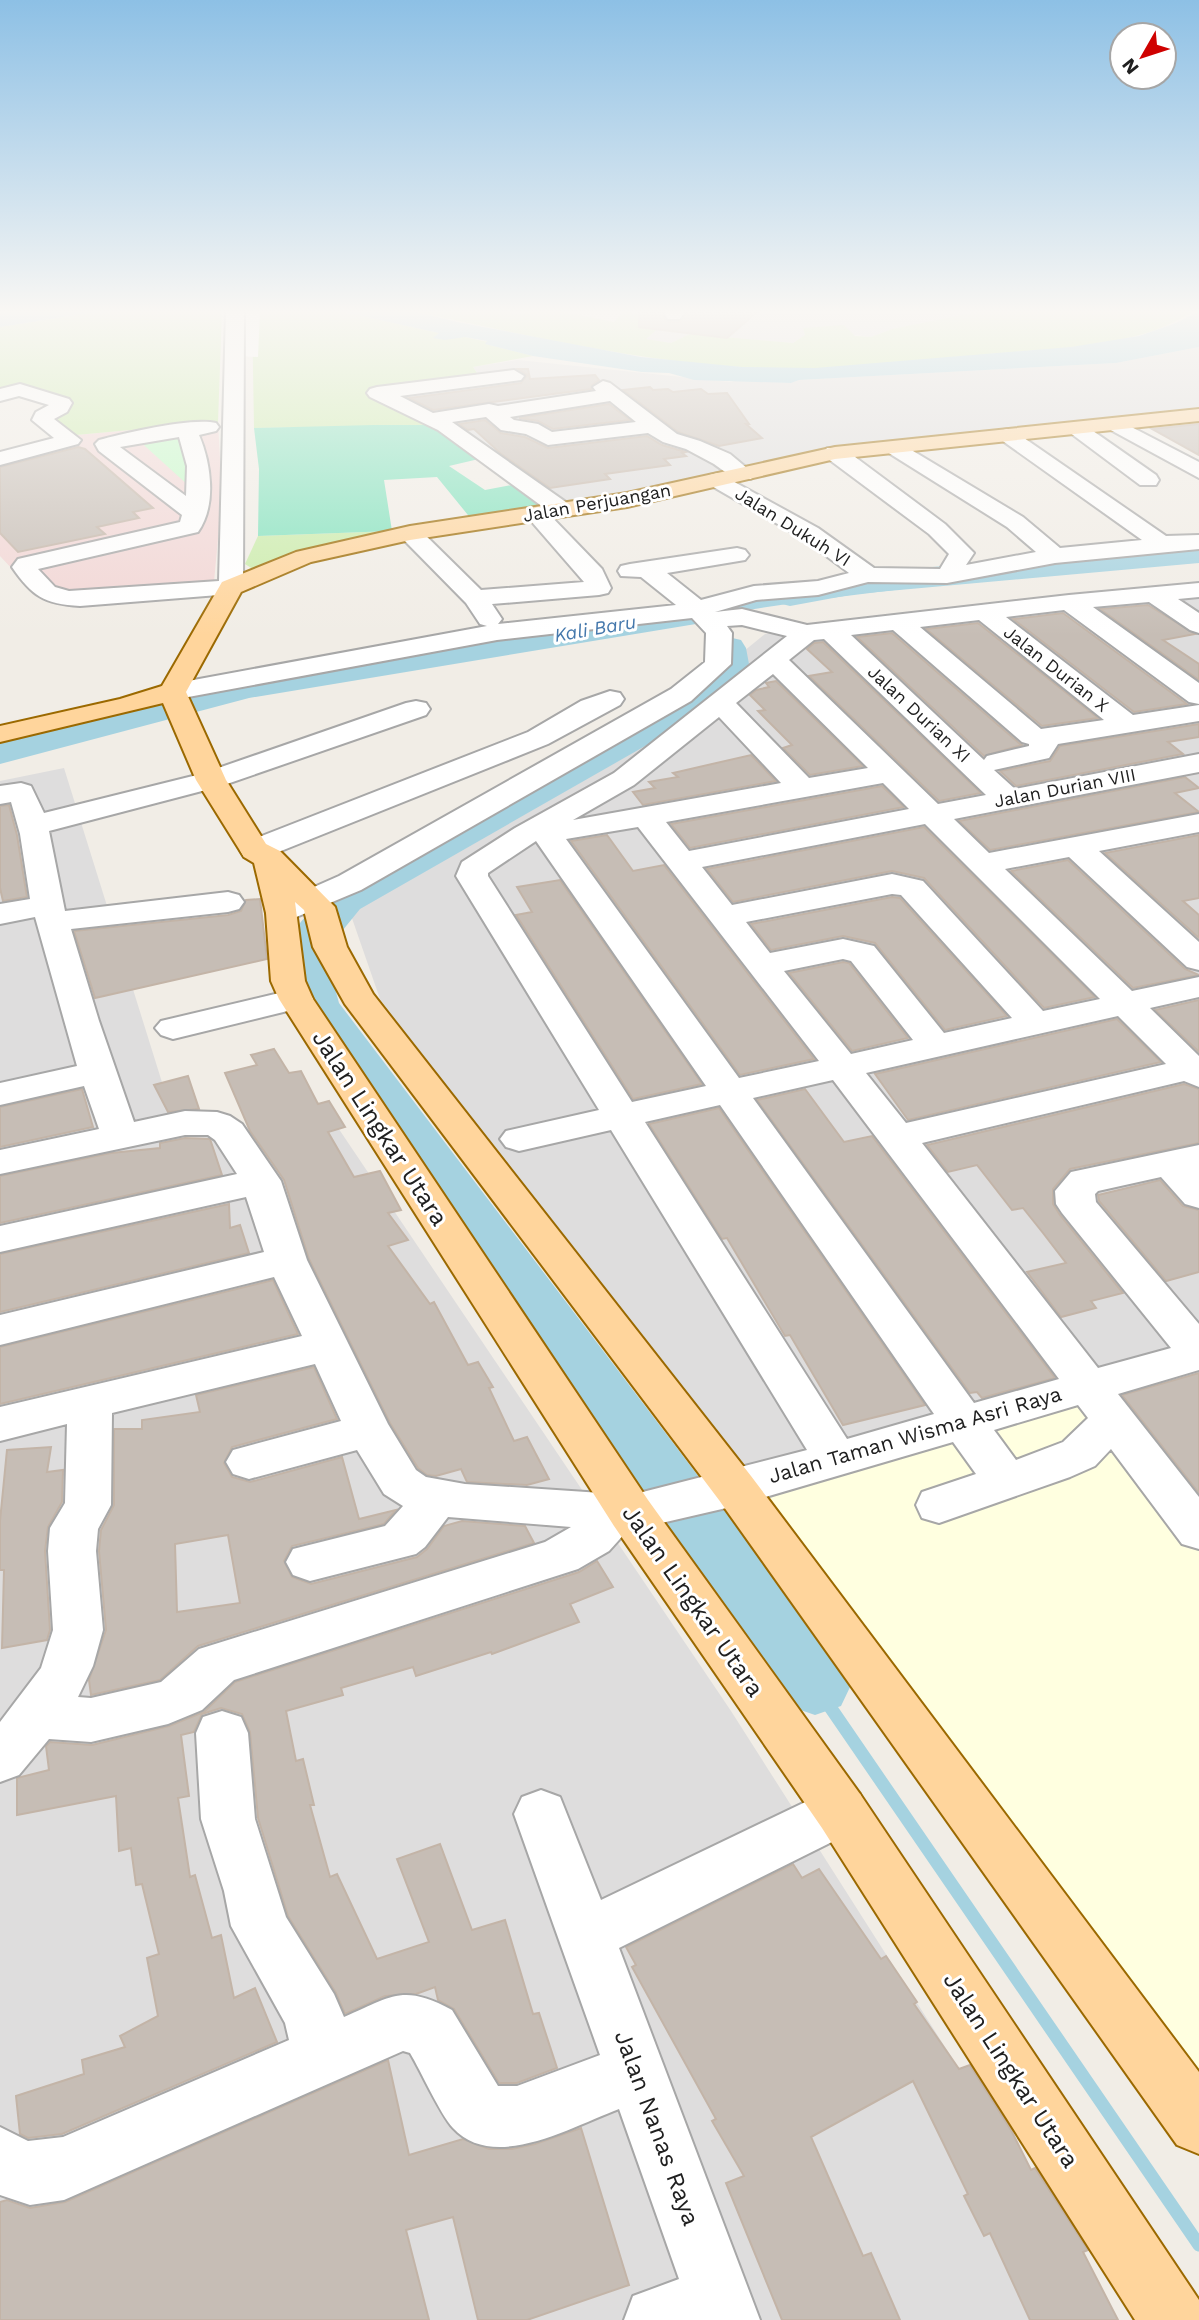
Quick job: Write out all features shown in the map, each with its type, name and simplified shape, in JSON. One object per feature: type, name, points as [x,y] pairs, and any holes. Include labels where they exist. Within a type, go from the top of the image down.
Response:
[{"type":"main road","name":"Jalan Perjuangan","points":[[229,591],[304,558],[410,533],[627,500],[835,453],[1159,419]]},
{"type":"main road","points":[[0,734],[126,706],[177,700],[229,591]]},
{"type":"main road","name":"Jalan Lingkar Utara","points":[[177,700],[212,780],[262,854],[312,917],[357,996],[731,1489],[1199,2123]]},
{"type":"main road","name":"Jalan Lingkar Utara","points":[[312,917],[288,981],[296,999],[637,1511],[841,1811],[1174,2320]]},
{"type":"street","points":[[0,459],[70,442],[70,439],[53,425],[41,419]]},
{"type":"street","points":[[229,591],[234,419]]},
{"type":"street","points":[[431,419],[459,435],[562,510]]},
{"type":"street","points":[[501,419],[508,426],[531,428],[548,439],[652,426]]},
{"type":"street","points":[[645,419],[670,438],[693,445],[722,459],[743,474]]},
{"type":"street","points":[[1114,424],[1199,471]]},
{"type":"street","points":[[29,430],[53,425]]},
{"type":"street","points":[[195,512],[106,447],[110,441],[186,429],[234,426]]},
{"type":"street","points":[[1076,428],[1148,480]]},
{"type":"street","points":[[186,429],[198,458],[195,512]]},
{"type":"street","points":[[177,700],[497,632],[742,617],[818,631],[1069,601],[1154,594],[1198,565],[1171,544],[1158,541],[1007,435]]},
{"type":"street","points":[[135,437],[160,460],[203,527],[230,543]]},
{"type":"street","points":[[891,446],[1015,522],[1055,556]]},
{"type":"street","points":[[835,453],[937,529],[962,553]]},
{"type":"street","name":"Jalan Dukuh VI","points":[[718,480],[810,533],[860,569]]},
{"type":"street","points":[[195,512],[31,562],[24,567],[42,591],[56,598],[229,591]]},
{"type":"street","points":[[475,598],[599,588],[593,574],[537,514]]},
{"type":"street","points":[[410,533],[475,598],[497,632]]},
{"type":"street","points":[[860,569],[947,576],[1055,556],[1171,544]]},
{"type":"street","points":[[710,618],[754,593],[818,588],[860,569],[962,553]]},
{"type":"street","points":[[947,576],[962,553]]},
{"type":"street","points":[[593,574],[648,569],[737,555]]},
{"type":"street","points":[[312,917],[351,883],[681,695],[718,664],[719,633],[710,618],[648,569]]},
{"type":"street","points":[[0,570],[29,601],[52,609],[117,606],[229,591]]},
{"type":"street","points":[[1154,594],[1199,625]]},
{"type":"street","points":[[1069,601],[1199,696]]},
{"type":"street","name":"Jalan Durian X","points":[[984,612],[1128,725]]},
{"type":"street","points":[[899,622],[1027,734],[1042,738],[1199,713]]},
{"type":"street","points":[[818,631],[775,661],[624,779],[536,834],[483,862],[473,869],[472,876],[835,1457]]},
{"type":"street","name":"Jalan Durian XI","points":[[818,631],[1008,799]]},
{"type":"street","points":[[775,661],[1197,1070]]},
{"type":"street","points":[[262,854],[530,741],[562,726],[584,708],[610,699]]},
{"type":"street","points":[[721,703],[803,789]]},
{"type":"street","points":[[34,825],[212,780],[416,709]]},
{"type":"street","points":[[997,762],[1039,752],[1044,746],[1042,738]]},
{"type":"street","points":[[530,741],[569,758]]},
{"type":"street","name":"Jalan Durian VIII","points":[[681,862],[1199,763]]},
{"type":"street","points":[[536,834],[890,773]]},
{"type":"street","points":[[0,795],[21,792],[34,825],[51,914],[97,1072],[120,1135],[0,1162]]},
{"type":"street","points":[[646,817],[897,1137],[1199,1531]]},
{"type":"street","points":[[982,864],[1199,823]]},
{"type":"street","points":[[536,834],[729,1091],[1006,1482]]},
{"type":"street","points":[[1077,847],[1199,960]]},
{"type":"street","points":[[723,916],[892,884],[912,888],[1035,1023]]},
{"type":"street","points":[[0,914],[130,911],[228,902]]},
{"type":"street","points":[[762,965],[843,948],[862,953],[934,1045]]},
{"type":"street","points":[[519,1139],[1199,987]]},
{"type":"street","points":[[173,1028],[296,999]]},
{"type":"street","points":[[897,1137],[1197,1070]]},
{"type":"street","points":[[0,1094],[97,1072]]},
{"type":"street","name":"Jalan Taman Wisma Asri Raya","points":[[120,1135],[185,1123],[217,1124],[229,1132],[261,1181],[287,1260],[368,1430],[400,1482],[414,1492],[437,1497],[508,1507],[637,1511],[731,1489],[964,1421],[1102,1402],[1199,1354]]},
{"type":"street","points":[[1199,1195],[1184,1161],[1086,1181],[1075,1191],[1076,1204],[1199,1354]]},
{"type":"street","points":[[0,1239],[261,1181]]},
{"type":"street","points":[[0,1330],[287,1260]]},
{"type":"street","points":[[0,1424],[328,1345]]},
{"type":"street","points":[[0,1759],[37,1716],[62,1675],[76,1643],[78,1630],[72,1551],[74,1528],[88,1505],[90,1402]]},
{"type":"street","points":[[939,1505],[1079,1454],[1102,1402]]},
{"type":"street","points":[[249,1462],[368,1430]]},
{"type":"street","points":[[310,1562],[399,1541],[408,1534],[437,1497]]},
{"type":"street","points":[[37,1716],[91,1720],[168,1702],[184,1695],[218,1664],[562,1556],[637,1511]]},
{"type":"street","points":[[222,1733],[228,1819],[253,1891],[260,1926],[313,2014],[323,2056]]},
{"type":"street","points":[[587,1935],[841,1811]]},
{"type":"street","name":"Jalan Nanas Raya","points":[[541,1814],[723,2309]]},
{"type":"street","points":[[0,2158],[18,2172],[34,2175],[64,2168],[402,2022],[422,2026],[431,2031],[474,2106],[489,2117],[517,2117],[636,2072]]},
{"type":"street","points":[[657,2320],[723,2309]]},
{"type":"shaded area","points":[[427,419],[1092,419],[1015,428],[554,508]]},
{"type":"shaded area","points":[[218,422],[222,495],[213,593],[102,604],[59,604],[33,591],[0,556],[0,462],[76,445],[76,435]]},
{"type":"shaded area","points":[[1199,587],[1199,2092],[380,999],[346,901],[684,700],[765,634],[823,623]]},
{"type":"shaded area","points":[[64,768],[180,1140],[281,1120],[324,1107],[731,1711],[1119,2320],[0,2320],[0,781]]},
{"type":"shaded area","points":[[1089,1385],[1199,1531],[1199,2121],[735,1488]]},
{"type":"green space","points":[[218,419],[218,422],[76,435],[53,420]]},
{"type":"green space","points":[[254,419],[427,419],[439,425],[254,428]]},
{"type":"green space","points":[[439,425],[483,458],[449,466],[485,490],[517,484],[552,508],[472,520],[437,477],[384,480],[392,531],[258,536],[259,469],[254,428]]},
{"type":"green space","points":[[186,429],[200,496],[135,437]]},
{"type":"green space","points":[[392,531],[256,571],[245,564],[258,536]]},
{"type":"water","points":[[1199,555],[1199,561],[894,590],[711,616],[699,609],[818,588]]},
{"type":"building","points":[[527,419],[630,420],[553,429],[538,421]]},
{"type":"building","points":[[661,419],[746,419],[749,424],[746,424],[762,438],[719,446],[678,432]]},
{"type":"building","points":[[485,420],[501,433],[525,437],[548,448],[647,436],[662,445],[686,452],[682,453],[686,456],[664,459],[670,465],[605,474],[610,479],[550,488],[500,453],[474,429],[468,430],[459,424]]},
{"type":"building","points":[[1199,424],[1199,455],[1152,429]]},
{"type":"building","points":[[78,447],[85,449],[153,508],[133,512],[139,518],[97,527],[105,534],[18,552],[0,533],[0,467]]},
{"type":"building","points":[[1148,605],[1195,634],[1163,640],[1199,664],[1199,680],[1100,609]]},
{"type":"building","points":[[1063,613],[1187,704],[1134,712],[1013,619]]},
{"type":"building","points":[[978,623],[1098,718],[1042,726],[926,629]]},
{"type":"building","points":[[892,633],[1022,745],[984,756],[857,637]]},
{"type":"building","points":[[823,642],[981,793],[939,801],[809,676],[832,672],[807,649],[814,643]]},
{"type":"building","points":[[776,681],[863,766],[810,775],[783,748],[792,745],[758,711],[765,710],[750,695],[756,690],[769,687],[766,683]]},
{"type":"building","points":[[1199,724],[1199,737],[1168,742],[1183,754],[1016,786],[1000,771],[1050,761],[1060,746]]},
{"type":"building","points":[[751,755],[776,781],[643,805],[633,792],[655,788],[649,782],[678,777],[673,773]]},
{"type":"building","points":[[1185,777],[1199,788],[1175,793],[1199,812],[990,850],[959,821]]},
{"type":"building","points":[[882,786],[904,807],[690,848],[671,824]]},
{"type":"building","points":[[9,805],[27,897],[3,901],[0,888],[0,806]]},
{"type":"building","points":[[924,827],[1095,997],[1044,1008],[924,878],[892,871],[733,902],[707,869]]},
{"type":"building","points":[[607,835],[633,871],[664,865],[814,1059],[740,1075],[571,841]]},
{"type":"building","points":[[1199,835],[1199,898],[1183,901],[1199,915],[1199,938],[1105,853]]},
{"type":"building","points":[[1068,860],[1185,969],[1199,975],[1133,988],[1011,871]]},
{"type":"building","points":[[560,880],[702,1084],[633,1099],[516,915],[532,912],[517,887]]},
{"type":"building","points":[[892,897],[900,898],[1007,1016],[945,1030],[875,943],[843,936],[771,950],[751,924]]},
{"type":"building","points":[[260,899],[267,959],[95,998],[74,931],[228,915],[241,911],[246,900]]},
{"type":"building","points":[[849,963],[908,1038],[852,1051],[789,973]]},
{"type":"building","points":[[1199,1000],[1199,1052],[1155,1010]]},
{"type":"building","points":[[1117,1019],[1161,1062],[908,1120],[875,1074]]},
{"type":"building","points":[[274,1049],[289,1073],[301,1071],[318,1104],[329,1101],[345,1127],[328,1132],[354,1177],[380,1171],[401,1210],[388,1213],[408,1240],[388,1246],[430,1304],[434,1302],[468,1365],[478,1362],[493,1387],[489,1388],[514,1441],[527,1437],[549,1479],[527,1485],[467,1482],[461,1469],[436,1476],[427,1475],[418,1468],[390,1423],[309,1259],[284,1180],[250,1131],[225,1073],[257,1065],[251,1055]]},
{"type":"building","points":[[188,1076],[199,1109],[168,1112],[154,1085]]},
{"type":"building","points":[[1184,1084],[1199,1089],[1199,1143],[1070,1169],[1053,1189],[1053,1204],[1060,1215],[1123,1293],[1091,1301],[1096,1308],[1061,1317],[1027,1272],[1066,1263],[1043,1233],[1023,1208],[1012,1210],[977,1165],[948,1172],[927,1145]]},
{"type":"building","points":[[82,1089],[93,1127],[0,1147],[0,1107]]},
{"type":"building","points":[[805,1089],[844,1142],[872,1136],[1055,1378],[982,1398],[977,1392],[970,1393],[757,1100]]},
{"type":"building","points":[[719,1108],[925,1405],[843,1425],[790,1335],[785,1336],[727,1238],[722,1239],[649,1124]]},
{"type":"building","points":[[185,1138],[210,1139],[222,1175],[0,1223],[0,1176],[111,1153],[160,1148],[160,1143]]},
{"type":"building","points":[[1160,1180],[1183,1206],[1199,1210],[1199,1272],[1166,1281],[1099,1201],[1098,1195]]},
{"type":"building","points":[[229,1204],[230,1228],[240,1225],[249,1253],[0,1312],[0,1254]]},
{"type":"building","points":[[273,1280],[298,1334],[0,1404],[0,1347]]},
{"type":"building","points":[[314,1367],[337,1419],[232,1447],[224,1463],[232,1477],[250,1482],[342,1457],[359,1519],[396,1510],[384,1524],[292,1546],[284,1561],[292,1577],[311,1584],[417,1557],[427,1549],[444,1526],[462,1521],[525,1526],[534,1543],[198,1646],[160,1680],[91,1695],[89,1680],[106,1630],[99,1551],[101,1530],[114,1505],[114,1429],[142,1429],[142,1420],[200,1412],[196,1395]],"holes":[[[228,1535],[240,1603],[177,1612],[175,1544]]]},
{"type":"building","points":[[1199,1373],[1199,1493],[1122,1395]]},
{"type":"building","points":[[51,1447],[47,1472],[63,1470],[62,1502],[48,1527],[45,1551],[50,1630],[47,1640],[2,1648],[4,1570],[0,1570],[0,1521],[7,1450]]},
{"type":"building","points":[[597,1561],[613,1587],[570,1604],[579,1622],[492,1654],[491,1652],[416,1676],[413,1667],[341,1688],[343,1695],[286,1711],[296,1761],[303,1759],[314,1805],[310,1805],[330,1877],[337,1874],[377,1959],[429,1942],[397,1859],[440,1844],[472,1930],[505,1920],[533,2014],[539,2013],[557,2068],[517,2083],[499,2083],[454,2009],[438,2000],[435,1987],[416,1994],[385,1996],[345,2014],[336,1993],[288,1916],[258,1818],[250,1732],[242,1714],[221,1708],[202,1714],[194,1732],[181,1735],[189,1796],[178,1798],[190,1877],[195,1875],[212,1938],[221,1935],[234,1998],[255,1988],[277,2042],[62,2134],[28,2138],[20,2134],[16,2096],[84,2074],[82,2060],[125,2047],[120,2036],[158,2016],[147,1958],[159,1954],[142,1884],[136,1885],[131,1848],[119,1851],[116,1796],[17,1815],[17,1778],[49,1770],[46,1746],[50,1742],[92,1745],[169,1726],[204,1712],[235,1682],[579,1572]]},
{"type":"building","points":[[793,1864],[802,1878],[819,1869],[881,1959],[886,1956],[917,2002],[914,2004],[959,2069],[970,2065],[1011,2130],[1031,2170],[1035,2168],[1088,2250],[1083,2252],[1118,2320],[1030,2320],[990,2233],[984,2236],[964,2196],[968,2194],[913,2081],[811,2137],[863,2256],[871,2253],[900,2320],[782,2320],[726,2183],[744,2176],[712,2121],[716,2119],[632,1967],[636,1965],[626,1947]]},
{"type":"building","points":[[388,2060],[409,2155],[463,2139],[489,2149],[512,2149],[581,2128],[629,2285],[527,2320],[478,2320],[453,2217],[406,2230],[429,2320],[0,2320],[0,2202],[7,2200],[30,2208],[65,2202]]},
{"type":"waterway","name":"Kali Baru","points":[[790,596],[855,584],[1199,553]]},
{"type":"waterway","name":"Kali Baru","points":[[0,752],[247,687],[695,614]]},
{"type":"waterway","points":[[728,648],[730,664],[680,710],[344,899],[301,951],[315,1004],[815,1685]]},
{"type":"waterway","points":[[815,1685],[1199,2245]]}]
